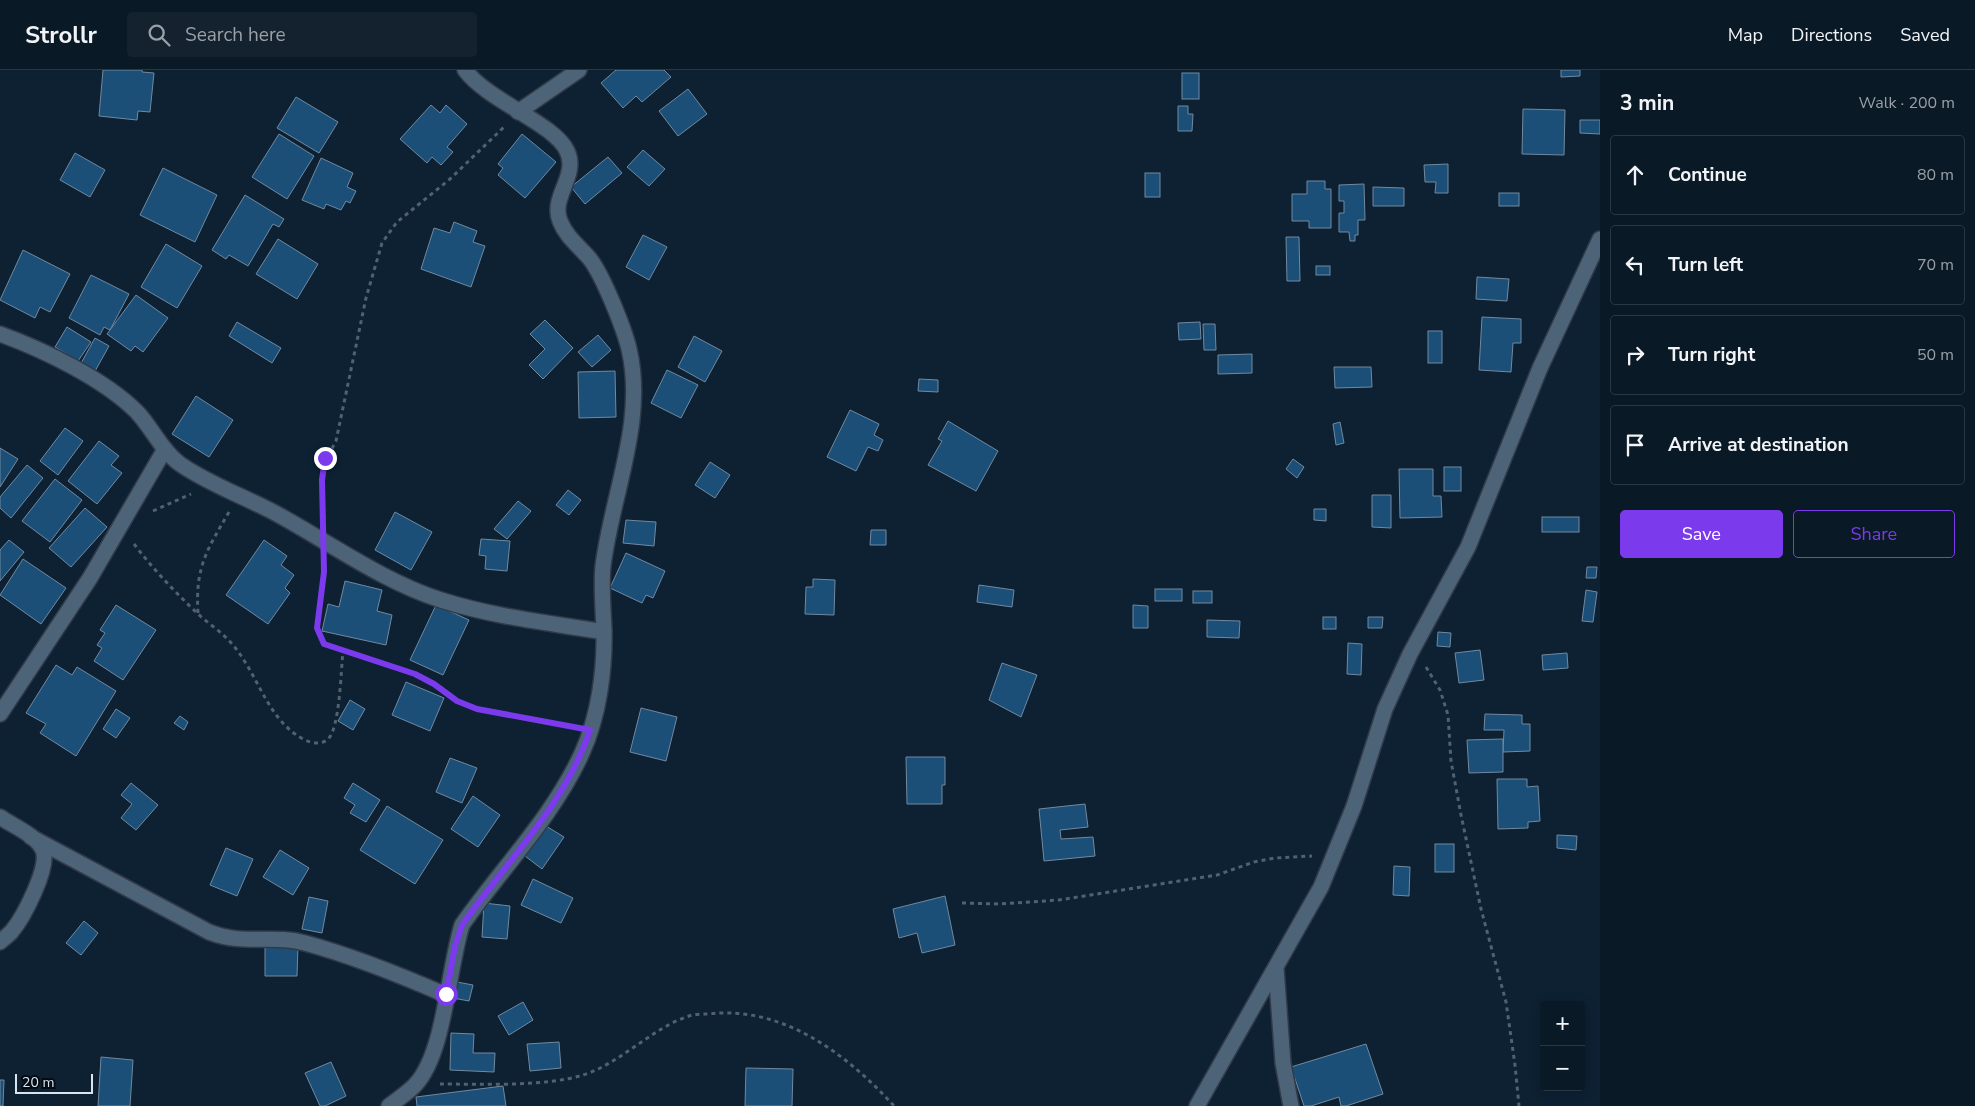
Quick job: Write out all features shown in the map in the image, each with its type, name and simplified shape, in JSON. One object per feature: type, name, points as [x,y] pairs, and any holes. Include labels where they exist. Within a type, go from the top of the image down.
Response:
[{"type":"street","points":[[389,1106],[417,1084],[434,1055],[455,946],[462,925],[550,809],[582,753],[590,730],[596,712],[604,632],[603,566],[629,434],[634,388],[629,348],[609,297],[592,261],[569,237],[557,213],[560,197],[568,179],[571,165],[568,152],[560,140],[491,95],[465,70]]},
{"type":"street","points":[[518,112],[579,70]]},
{"type":"street","points":[[1197,1106],[1321,887],[1335,855],[1385,709],[1410,654],[1468,547],[1540,368],[1600,239]]},
{"type":"street","points":[[0,334],[32,346],[78,370],[120,398],[136,411],[153,430],[165,449],[179,463],[371,568],[439,600],[482,612],[604,632]]},
{"type":"street","points":[[0,714],[125,521],[165,449]]},
{"type":"street","points":[[0,817],[31,837],[224,938],[244,941],[284,940],[304,942],[446,994]]},
{"type":"street","points":[[0,942],[12,931],[43,870],[43,850],[31,837]]},
{"type":"street","points":[[1276,968],[1283,1063],[1291,1106]]},
{"type":"path","points":[[518,112],[450,179],[397,222],[382,243],[366,298],[338,433],[322,467],[323,588],[317,628],[324,644],[415,674],[434,684],[457,701],[477,709],[590,730]]},
{"type":"path","points":[[210,481],[188,496],[125,521],[147,561],[198,614],[232,644],[283,722],[294,734],[306,741],[318,743],[327,740],[332,732],[336,714],[343,651]]},
{"type":"path","points":[[198,614],[196,590],[204,555],[238,496]]},
{"type":"path","points":[[1410,654],[1430,670],[1440,690],[1448,715],[1451,761],[1461,815],[1509,1019],[1518,1106]]},
{"type":"path","points":[[962,903],[1000,904],[1059,900],[1217,874],[1254,862],[1274,858],[1335,855]]},
{"type":"path","points":[[417,1084],[565,1081],[586,1074],[612,1061],[689,1016],[725,1012],[766,1018],[784,1023],[815,1039],[846,1062],[894,1106]]},
{"type":"building","points":[[103,70],[142,70],[142,72],[154,73],[150,112],[138,111],[137,120],[99,116]]},
{"type":"building","points":[[616,70],[664,70],[671,77],[642,102],[636,96],[623,108],[601,83]]},
{"type":"building","points":[[1561,70],[1580,70],[1580,76],[1561,77]]},
{"type":"building","points":[[1182,73],[1199,73],[1199,99],[1182,99]]},
{"type":"building","points":[[688,89],[707,114],[678,136],[659,111]]},
{"type":"building","points":[[296,97],[338,122],[319,153],[277,128]]},
{"type":"building","points":[[431,105],[440,113],[446,105],[467,124],[447,147],[453,152],[441,165],[432,157],[427,163],[400,139]]},
{"type":"building","points":[[1178,106],[1188,106],[1188,114],[1193,114],[1192,131],[1178,131]]},
{"type":"building","points":[[1523,109],[1565,110],[1564,155],[1522,154]]},
{"type":"building","points":[[1580,120],[1600,120],[1600,134],[1580,133]]},
{"type":"building","points":[[279,134],[314,156],[287,199],[252,177]]},
{"type":"building","points":[[522,134],[556,162],[525,198],[498,175],[503,168],[498,164]]},
{"type":"building","points":[[643,150],[665,169],[649,186],[627,167]]},
{"type":"building","points":[[75,153],[105,170],[90,197],[60,180]]},
{"type":"building","points":[[608,157],[622,173],[585,204],[571,187]]},
{"type":"building","points":[[321,158],[353,173],[347,187],[356,191],[350,203],[346,201],[341,210],[326,204],[324,209],[302,200]]},
{"type":"building","points":[[1448,164],[1448,193],[1435,193],[1436,182],[1425,182],[1424,165]]},
{"type":"building","points":[[163,168],[217,195],[195,242],[140,215]]},
{"type":"building","points":[[1145,173],[1160,173],[1160,197],[1145,197]]},
{"type":"building","points":[[1307,181],[1325,181],[1325,189],[1331,189],[1331,228],[1309,228],[1309,221],[1292,221],[1292,194],[1307,194]]},
{"type":"building","points":[[1364,184],[1365,220],[1358,220],[1358,235],[1355,235],[1355,241],[1350,241],[1349,232],[1339,232],[1339,213],[1344,213],[1344,201],[1339,201],[1339,185]]},
{"type":"building","points":[[1373,187],[1404,188],[1404,206],[1373,206]]},
{"type":"building","points":[[1499,193],[1519,193],[1519,206],[1499,206]]},
{"type":"building","points":[[245,195],[284,219],[279,227],[273,224],[248,266],[229,255],[226,259],[212,250]]},
{"type":"building","points":[[454,222],[477,231],[473,242],[485,246],[471,287],[421,269],[434,228],[450,233]]},
{"type":"building","points":[[643,235],[667,247],[649,280],[626,267]]},
{"type":"building","points":[[1286,237],[1299,237],[1300,281],[1287,281]]},
{"type":"building","points":[[278,239],[318,264],[297,299],[256,274]]},
{"type":"building","points":[[166,244],[202,266],[177,308],[141,287]]},
{"type":"building","points":[[23,250],[70,274],[50,312],[40,307],[35,318],[0,300]]},
{"type":"building","points":[[1316,266],[1330,266],[1330,275],[1316,275]]},
{"type":"building","points":[[91,275],[129,294],[110,330],[104,327],[100,335],[69,318]]},
{"type":"building","points":[[1477,277],[1509,279],[1507,301],[1476,299]]},
{"type":"building","points":[[136,295],[168,318],[143,352],[135,346],[131,351],[107,334]]},
{"type":"building","points":[[1482,317],[1521,319],[1521,343],[1513,343],[1511,372],[1479,370]]},
{"type":"building","points":[[545,320],[573,348],[543,379],[529,365],[545,349],[530,334]]},
{"type":"building","points":[[237,322],[281,348],[272,363],[229,336]]},
{"type":"building","points":[[1200,322],[1201,339],[1179,340],[1178,323]]},
{"type":"building","points":[[1203,324],[1215,324],[1216,350],[1204,350]]},
{"type":"building","points":[[67,327],[91,342],[78,361],[55,347]]},
{"type":"building","points":[[1428,331],[1442,331],[1442,363],[1428,363]]},
{"type":"building","points":[[598,335],[611,350],[592,367],[578,352]]},
{"type":"building","points":[[694,336],[722,351],[705,382],[678,367]]},
{"type":"building","points":[[95,338],[109,346],[94,373],[80,365]]},
{"type":"building","points":[[1252,354],[1252,373],[1218,374],[1218,355]]},
{"type":"building","points":[[1334,367],[1371,367],[1372,387],[1335,388]]},
{"type":"building","points":[[667,370],[698,385],[681,418],[651,403]]},
{"type":"building","points":[[615,371],[616,417],[579,418],[578,372]]},
{"type":"building","points":[[919,379],[938,380],[938,392],[918,391]]},
{"type":"building","points":[[196,396],[233,420],[209,457],[172,434]]},
{"type":"building","points":[[850,410],[879,424],[874,435],[883,440],[878,451],[868,447],[856,471],[827,457]]},
{"type":"building","points":[[948,421],[998,451],[976,491],[928,465],[942,441],[938,439]]},
{"type":"building","points":[[1340,422],[1344,443],[1336,445],[1333,424]]},
{"type":"building","points":[[65,428],[83,441],[58,475],[40,461]]},
{"type":"building","points":[[99,441],[119,456],[111,465],[122,473],[97,504],[68,481]]},
{"type":"building","points":[[0,448],[18,459],[0,487]]},
{"type":"building","points":[[1293,459],[1304,467],[1297,478],[1286,469]]},
{"type":"building","points":[[710,462],[730,475],[715,498],[695,485]]},
{"type":"building","points":[[27,465],[43,478],[11,518],[0,508],[0,497]]},
{"type":"building","points":[[1444,467],[1461,467],[1461,491],[1444,491]]},
{"type":"building","points":[[1399,469],[1433,469],[1433,496],[1441,496],[1442,517],[1400,518]]},
{"type":"building","points":[[55,479],[82,500],[50,542],[22,521]]},
{"type":"building","points":[[568,490],[581,500],[569,515],[556,505]]},
{"type":"building","points":[[1372,495],[1391,495],[1391,528],[1372,527]]},
{"type":"building","points":[[518,501],[531,511],[507,539],[494,529]]},
{"type":"building","points":[[85,508],[107,527],[71,567],[49,548]]},
{"type":"building","points":[[1314,509],[1326,509],[1326,521],[1314,520]]},
{"type":"building","points":[[395,512],[432,532],[411,570],[375,550]]},
{"type":"building","points":[[1542,517],[1579,517],[1579,532],[1542,532]]},
{"type":"building","points":[[626,520],[656,522],[654,546],[623,543]]},
{"type":"building","points":[[871,530],[886,530],[886,545],[870,545]]},
{"type":"building","points":[[481,539],[510,541],[507,571],[485,569],[486,556],[479,555]]},
{"type":"building","points":[[9,540],[24,552],[0,581],[0,550]]},
{"type":"building","points":[[264,540],[287,556],[281,565],[294,575],[285,588],[290,593],[268,624],[226,595]]},
{"type":"building","points":[[626,553],[665,571],[653,598],[646,595],[642,603],[610,588]]},
{"type":"building","points":[[23,559],[66,588],[41,624],[0,595]]},
{"type":"building","points":[[1587,567],[1597,567],[1596,578],[1586,578]]},
{"type":"building","points":[[813,579],[835,580],[834,615],[805,614],[806,587],[813,587]]},
{"type":"building","points":[[345,581],[382,590],[377,611],[392,615],[386,645],[322,631],[328,604],[339,607]]},
{"type":"building","points":[[979,585],[1014,590],[1012,607],[977,602]]},
{"type":"building","points":[[1155,589],[1182,589],[1182,601],[1155,601]]},
{"type":"building","points":[[1586,590],[1597,592],[1593,622],[1582,621]]},
{"type":"building","points":[[1193,591],[1212,591],[1212,603],[1193,603]]},
{"type":"building","points":[[116,605],[156,630],[123,680],[94,661],[102,648],[97,645],[105,633],[100,630]]},
{"type":"building","points":[[436,605],[469,620],[443,675],[410,660]]},
{"type":"building","points":[[1133,605],[1148,606],[1148,628],[1133,628]]},
{"type":"building","points":[[1323,617],[1336,617],[1336,629],[1323,629]]},
{"type":"building","points":[[1368,617],[1383,617],[1382,628],[1368,628]]},
{"type":"building","points":[[1207,620],[1240,621],[1239,638],[1207,637]]},
{"type":"building","points":[[1438,632],[1451,633],[1450,647],[1437,646]]},
{"type":"building","points":[[1348,643],[1362,644],[1361,675],[1347,674]]},
{"type":"building","points":[[1480,650],[1484,680],[1459,683],[1455,653]]},
{"type":"building","points":[[1567,653],[1568,668],[1543,670],[1542,655]]},
{"type":"building","points":[[1002,663],[1037,675],[1021,717],[989,700]]},
{"type":"building","points":[[56,665],[72,675],[77,667],[116,691],[76,756],[40,733],[46,724],[26,713]]},
{"type":"building","points":[[406,682],[444,698],[430,731],[392,715]]},
{"type":"building","points":[[350,700],[365,709],[353,730],[338,721]]},
{"type":"building","points":[[641,708],[677,717],[666,761],[630,752]]},
{"type":"building","points":[[116,709],[130,718],[116,738],[103,729]]},
{"type":"building","points":[[1485,714],[1522,715],[1522,724],[1530,724],[1530,751],[1503,752],[1504,730],[1484,730]]},
{"type":"building","points":[[180,716],[188,722],[184,730],[174,723]]},
{"type":"building","points":[[1503,739],[1503,772],[1469,773],[1467,740]]},
{"type":"building","points":[[906,757],[945,757],[945,785],[942,785],[942,804],[907,804]]},
{"type":"building","points":[[450,758],[477,768],[462,803],[436,792]]},
{"type":"building","points":[[1497,779],[1527,779],[1527,787],[1538,786],[1540,821],[1528,822],[1528,828],[1498,829]]},
{"type":"building","points":[[131,783],[158,805],[136,830],[121,818],[132,804],[121,795]]},
{"type":"building","points":[[353,783],[380,800],[366,822],[350,813],[355,805],[344,798]]},
{"type":"building","points":[[473,796],[500,815],[478,847],[451,829]]},
{"type":"building","points":[[1085,804],[1088,827],[1060,830],[1061,839],[1093,837],[1095,856],[1044,861],[1039,809]]},
{"type":"building","points":[[387,806],[443,840],[415,884],[360,850]]},
{"type":"building","points":[[546,826],[564,837],[542,869],[525,856]]},
{"type":"building","points":[[1557,835],[1577,836],[1576,850],[1557,848]]},
{"type":"building","points":[[1435,844],[1454,844],[1454,872],[1435,872]]},
{"type":"building","points":[[226,848],[253,859],[237,896],[210,885]]},
{"type":"building","points":[[280,850],[309,868],[293,895],[263,877]]},
{"type":"building","points":[[1394,866],[1410,867],[1409,896],[1393,895]]},
{"type":"building","points":[[533,879],[573,898],[561,923],[521,905]]},
{"type":"building","points":[[945,896],[955,945],[922,953],[917,933],[899,938],[893,909]]},
{"type":"building","points":[[309,897],[328,901],[322,933],[302,929]]},
{"type":"building","points":[[484,903],[510,906],[507,939],[482,937]]},
{"type":"building","points":[[84,921],[98,933],[81,955],[66,943]]},
{"type":"building","points":[[265,946],[298,946],[297,976],[265,976]]},
{"type":"building","points":[[457,982],[473,985],[469,1001],[453,998]]},
{"type":"building","points":[[523,1002],[533,1020],[509,1035],[498,1016]]},
{"type":"building","points":[[451,1033],[474,1034],[473,1053],[495,1053],[494,1072],[450,1070]]},
{"type":"building","points":[[559,1042],[561,1068],[530,1071],[527,1044]]},
{"type":"building","points":[[1366,1044],[1383,1094],[1346,1106],[1341,1106],[1339,1097],[1311,1106],[1304,1106],[1291,1067]]},
{"type":"building","points":[[101,1057],[133,1060],[130,1106],[98,1106]]},
{"type":"building","points":[[331,1062],[346,1096],[325,1106],[320,1106],[305,1073]]},
{"type":"building","points":[[746,1068],[793,1069],[792,1106],[745,1106]]},
{"type":"building","points":[[0,1080],[4,1080],[3,1106],[0,1106]]},
{"type":"building","points":[[503,1086],[506,1106],[417,1106],[416,1097]]},
{"type":"route","points":[[325,458],[322,467],[324,572],[317,628],[324,644],[415,674],[434,684],[457,701],[477,709],[504,716],[590,730],[582,753],[550,809],[462,925],[455,946],[446,994]]}]
